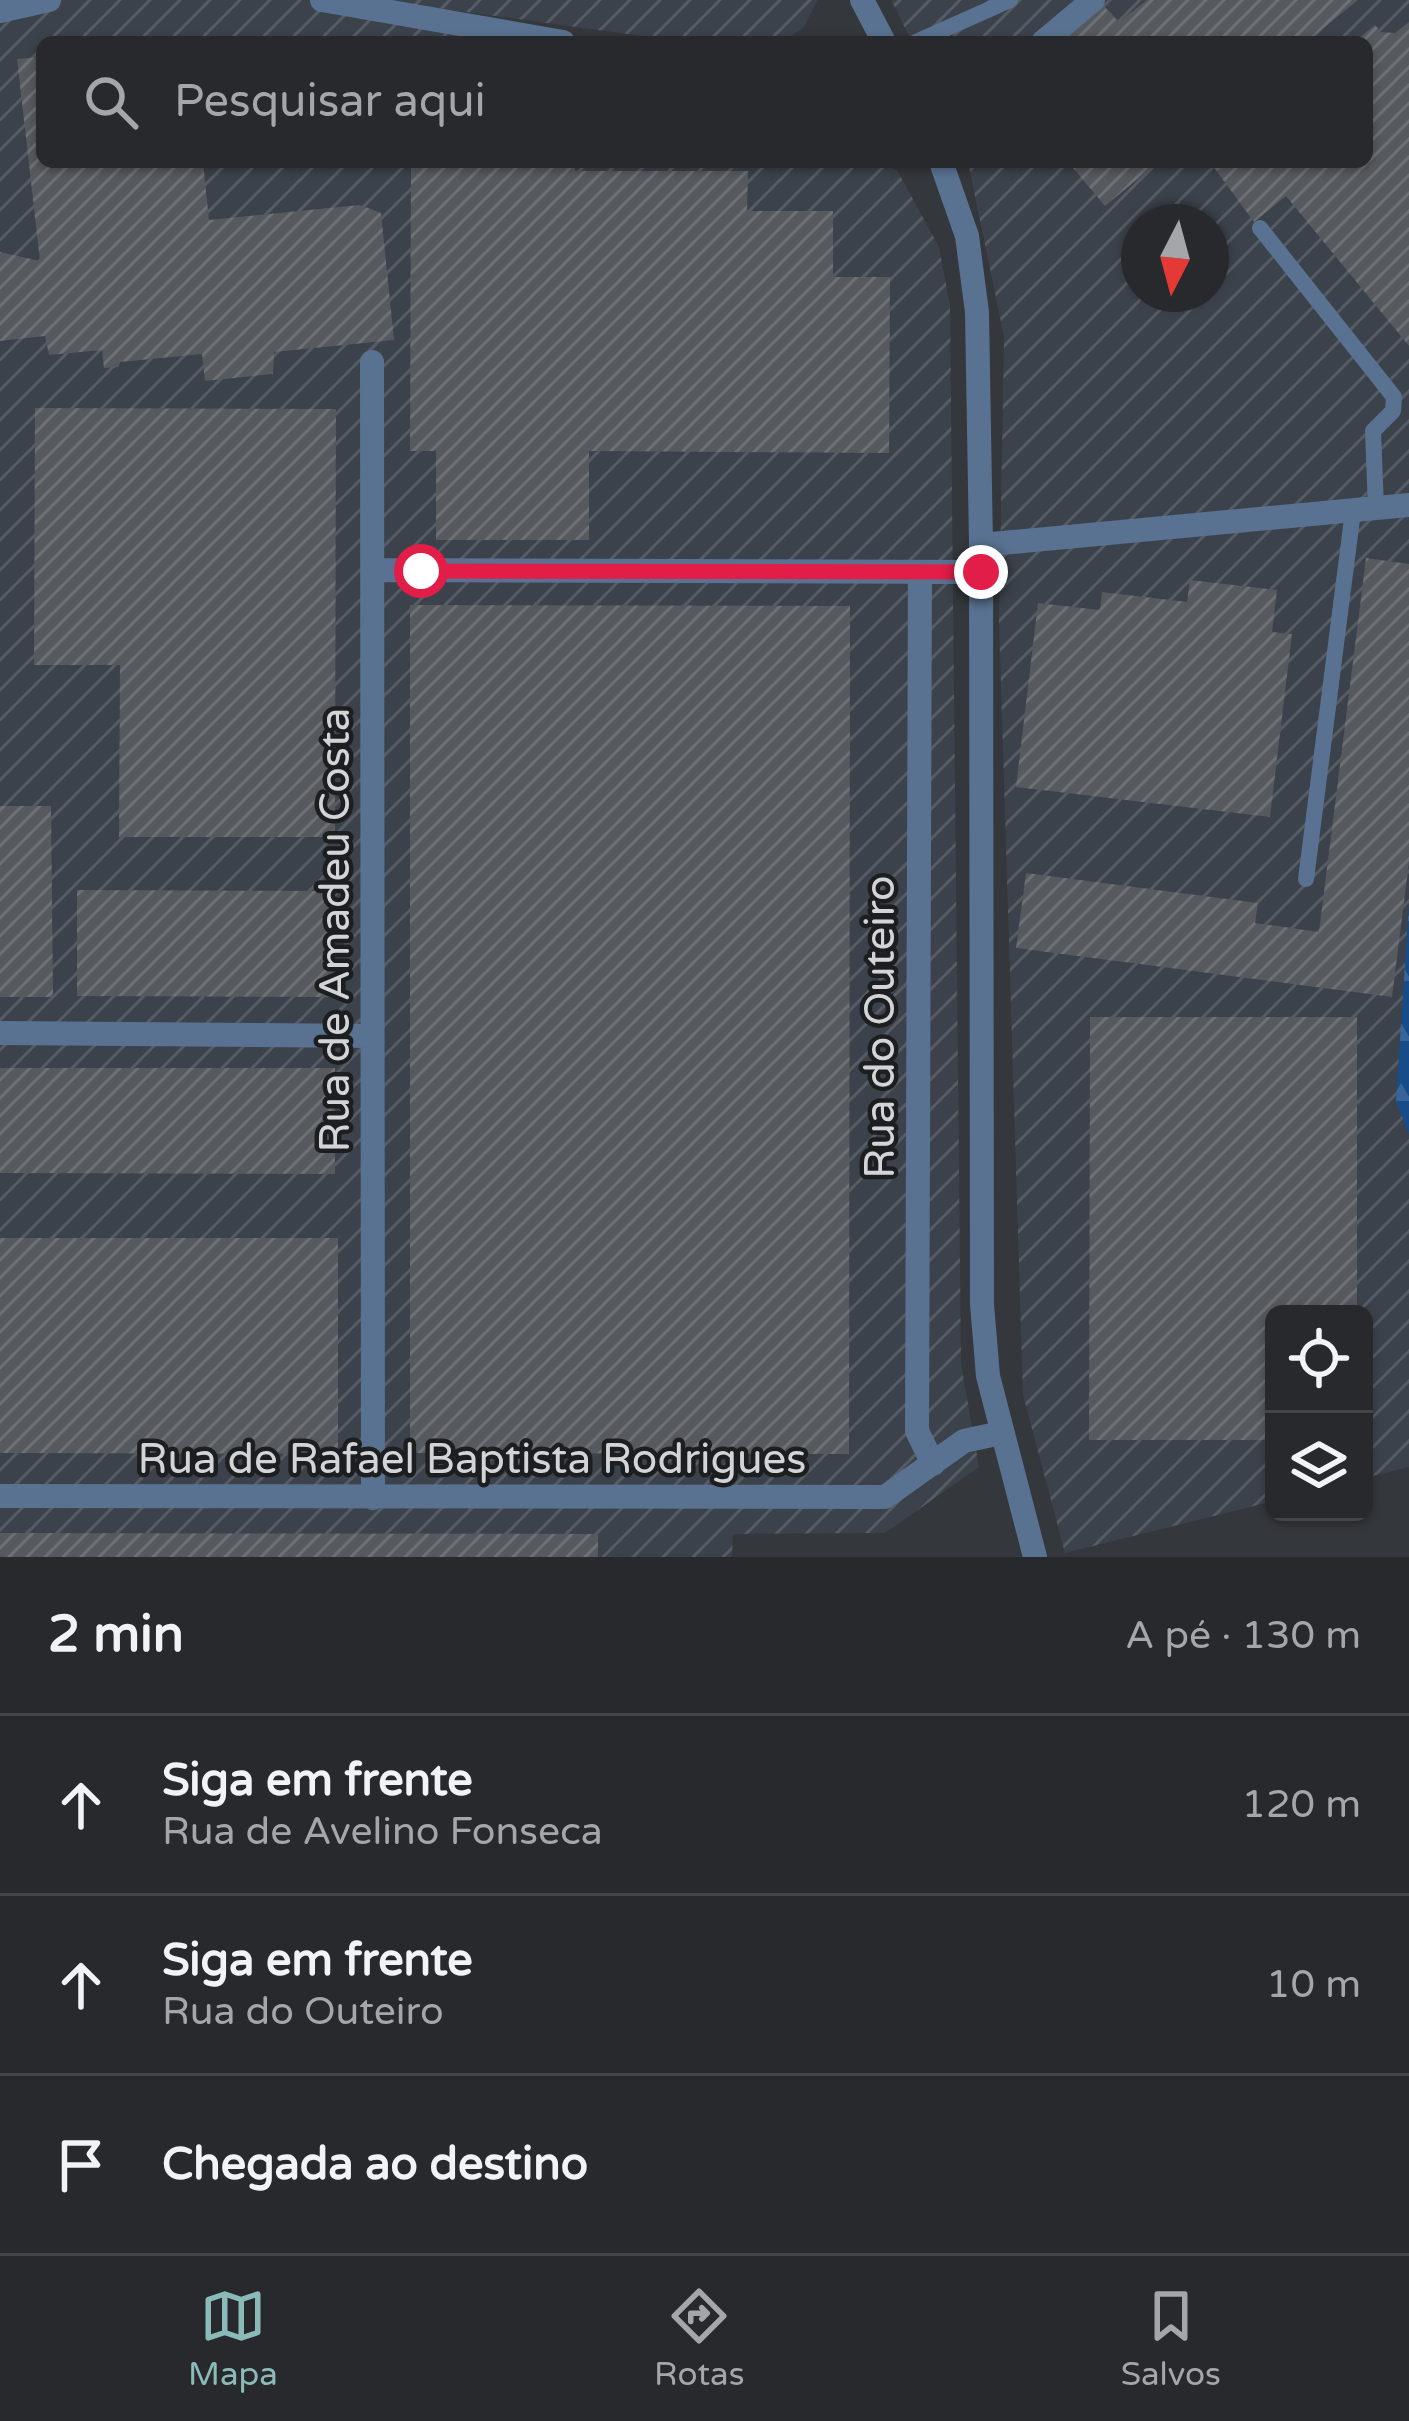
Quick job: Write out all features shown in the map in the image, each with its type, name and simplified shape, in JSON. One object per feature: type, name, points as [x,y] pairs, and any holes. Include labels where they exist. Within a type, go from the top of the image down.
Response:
[{"type":"street","points":[[0,11],[49,0]]},
{"type":"street","points":[[322,0],[529,36]]},
{"type":"street","points":[[862,0],[881,36]]},
{"type":"street","points":[[1050,36],[1093,0]]},
{"type":"street","points":[[943,168],[967,236],[976,312],[982,1304],[988,1376],[1035,1557]]},
{"type":"street","name":"Rua de Amadeu Costa","points":[[372,362],[374,1498]]},
{"type":"street","points":[[981,545],[1409,505]]},
{"type":"street","points":[[374,571],[981,572]]},
{"type":"street","name":"Rua do Outeiro","points":[[920,572],[917,1431],[933,1464]]},
{"type":"street","points":[[0,1033],[371,1036]]},
{"type":"street","points":[[933,1464],[964,1441],[1001,1433]]},
{"type":"street","name":"Rua de Rafael Baptista Rodrigues","points":[[0,1496],[885,1497],[933,1464]]},
{"type":"lane","points":[[929,36],[1010,0]]},
{"type":"lane","points":[[1260,228],[1394,397],[1393,410],[1373,430],[1306,878]]},
{"type":"shaded area","points":[[0,0],[307,0],[466,36],[36,36],[36,168],[897,170],[939,247],[950,305],[961,1364],[979,1467],[885,1533],[733,1534],[732,1557],[0,1557]]},
{"type":"shaded area","points":[[377,0],[817,0],[804,27],[791,36],[642,36]]},
{"type":"shaded area","points":[[891,0],[1409,0],[1409,1467],[1373,1476],[1373,1305],[1265,1305],[1265,1503],[1065,1553],[1023,1395],[999,621],[1004,337],[969,168],[1373,168],[1373,36],[909,36]]},
{"type":"green space","points":[[1409,903],[1409,1135],[1396,1101]]},
{"type":"building","points":[[1147,0],[1358,0],[1313,36],[1067,36],[1103,5],[1119,22]]},
{"type":"building","points":[[1409,22],[1409,346],[1286,196],[1254,222],[1214,168],[1373,168],[1373,36],[1361,36],[1375,25],[1381,32],[1395,33]]},
{"type":"building","points":[[36,57],[36,168],[204,168],[209,220],[360,205],[381,213],[394,340],[274,352],[273,374],[205,381],[202,354],[120,362],[118,367],[104,368],[102,350],[49,355],[45,336],[0,341],[0,252],[40,261],[17,59]]},
{"type":"building","points":[[411,168],[748,171],[747,211],[833,211],[833,277],[890,277],[889,453],[589,451],[589,540],[436,540],[436,451],[410,451]]},
{"type":"building","points":[[1073,168],[1151,168],[1105,206]]},
{"type":"building","points":[[35,408],[336,409],[335,837],[119,837],[120,665],[34,665]]},
{"type":"building","points":[[1366,558],[1409,564],[1409,862],[1392,997],[1016,948],[1026,873],[1258,903],[1255,923],[1319,932]]},
{"type":"building","points":[[1190,580],[1277,590],[1272,632],[1292,634],[1270,817],[1016,787],[1038,603],[1100,610],[1102,592],[1187,602]]},
{"type":"building","points":[[410,605],[850,606],[849,1454],[410,1453]]},
{"type":"building","points":[[0,806],[51,806],[53,997],[0,997]]},
{"type":"building","points":[[77,890],[335,891],[334,997],[77,996]]},
{"type":"building","points":[[1090,1017],[1357,1017],[1357,1305],[1265,1305],[1265,1440],[1089,1440]]},
{"type":"building","points":[[0,1068],[335,1068],[335,1174],[0,1173]]},
{"type":"building","points":[[0,1238],[338,1238],[338,1454],[0,1453]]},
{"type":"building","points":[[0,1533],[598,1534],[598,1557],[0,1557]]},
{"type":"route","points":[[421,571],[981,572]]}]
